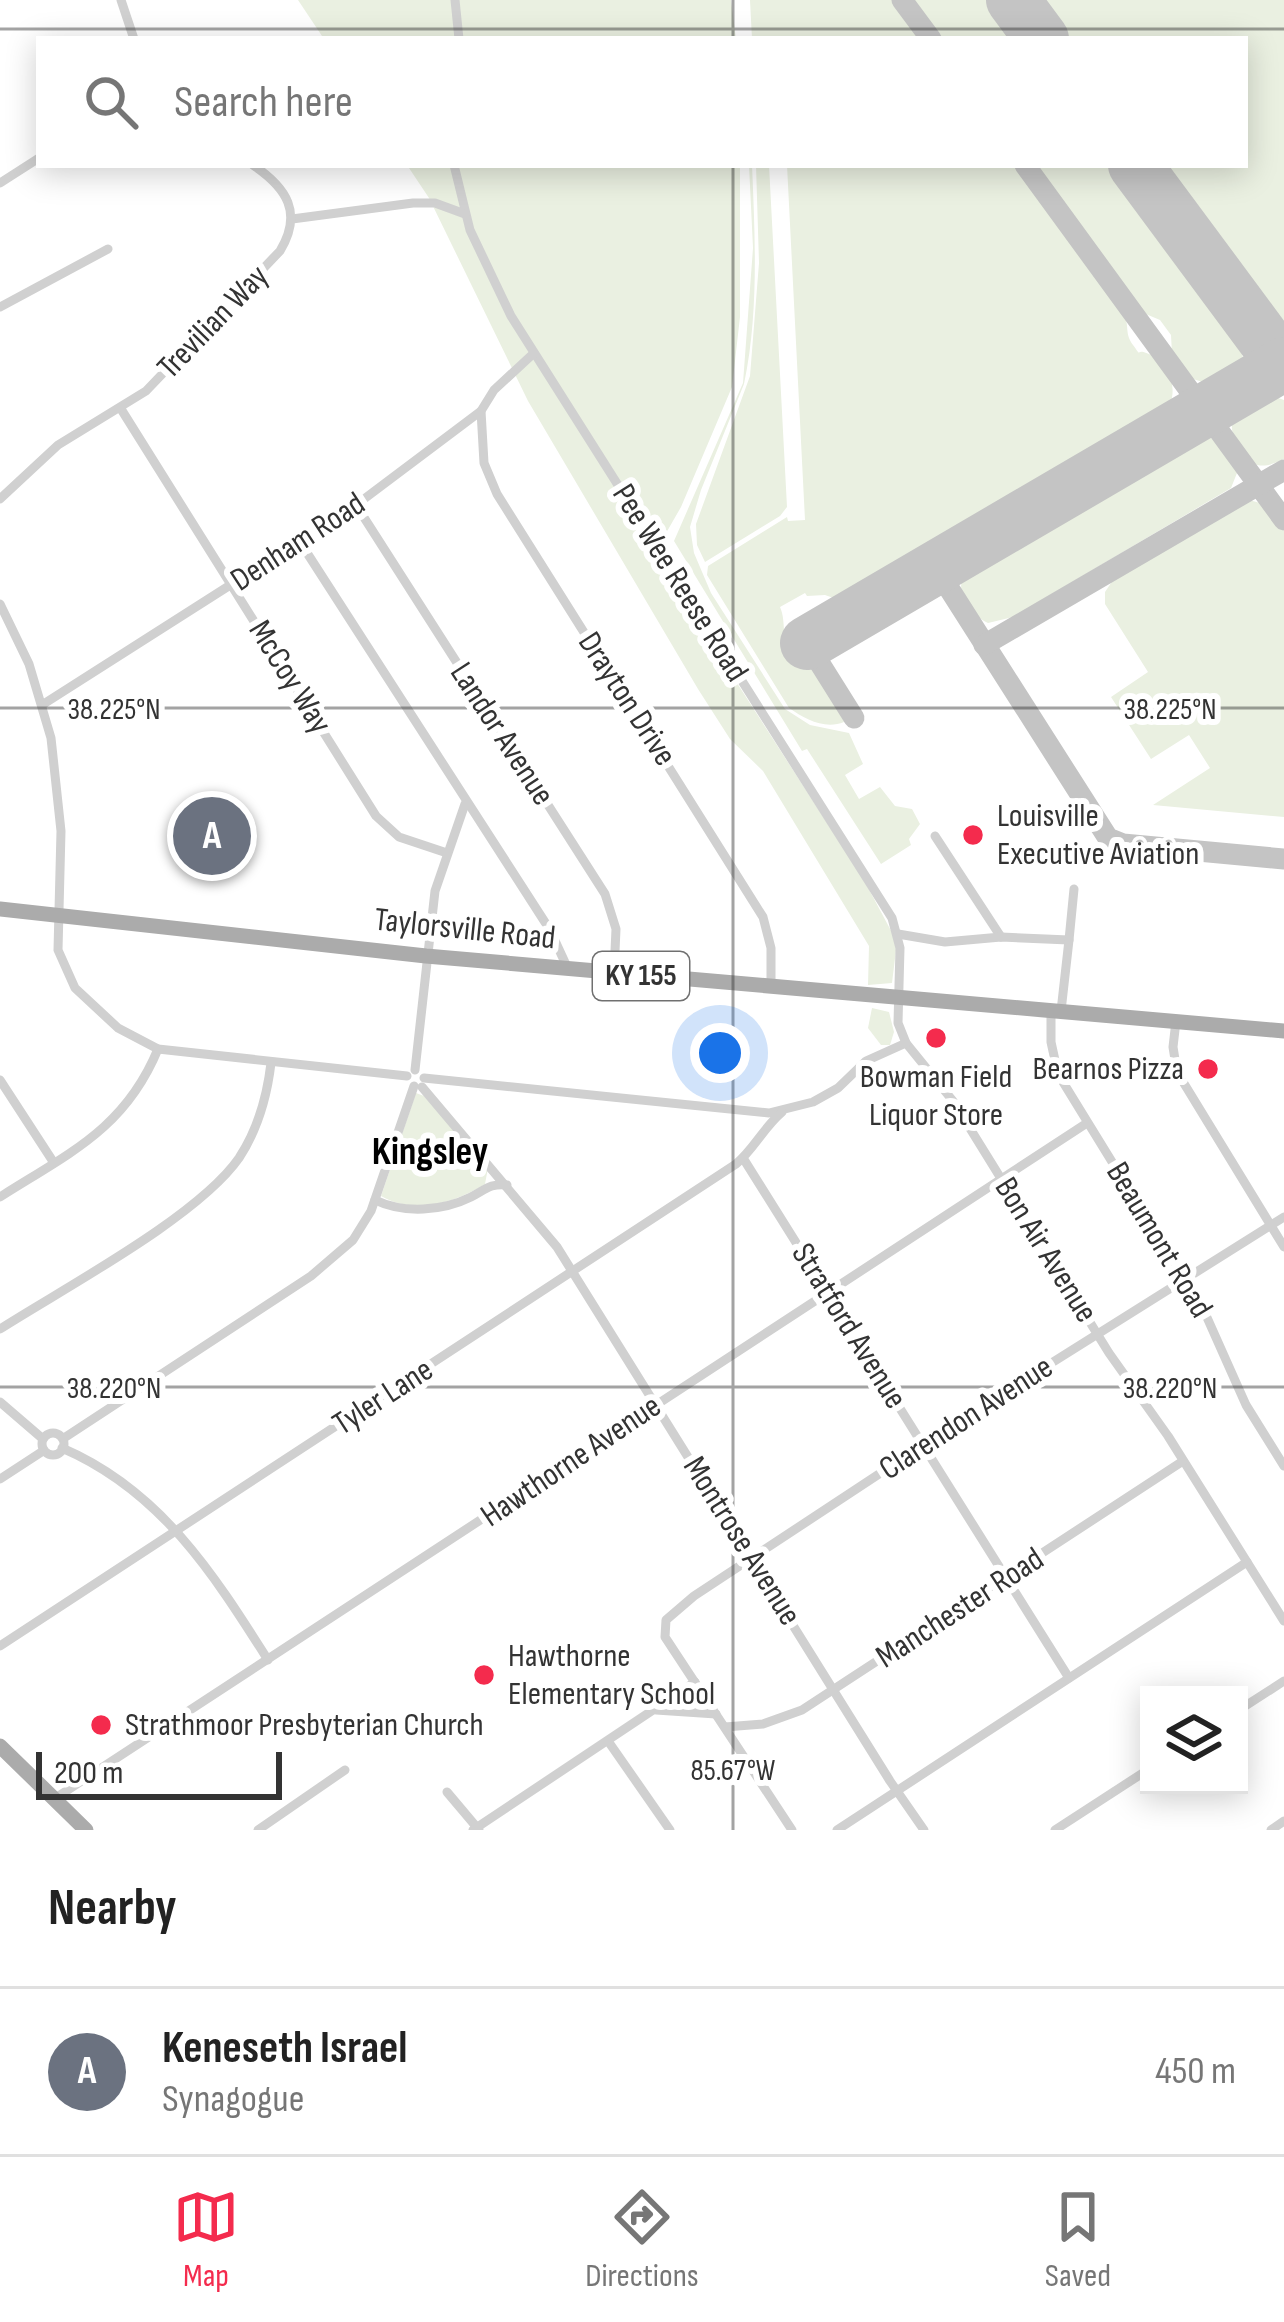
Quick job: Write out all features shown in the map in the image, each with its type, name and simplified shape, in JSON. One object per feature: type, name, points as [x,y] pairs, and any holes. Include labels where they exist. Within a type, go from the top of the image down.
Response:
[{"type":"main road","name":"Taylorsville Road","points":[[0,909],[426,956],[1284,1031]]},
{"type":"main road","points":[[0,1746],[86,1830]]},
{"type":"street","points":[[121,0],[133,36]]},
{"type":"street","points":[[455,0],[458,36]]},
{"type":"street","points":[[0,183],[36,160]]},
{"type":"street","points":[[257,168],[285,192],[292,219],[436,203],[465,214]]},
{"type":"street","name":"Pee Wee Reese Road","points":[[455,168],[465,214],[498,293],[892,918],[898,934],[899,998]]},
{"type":"street","points":[[436,203],[457,182]]},
{"type":"street","name":"Trevilian Way","points":[[0,499],[58,445],[121,409],[167,371],[276,256],[290,233],[292,219]]},
{"type":"street","points":[[0,307],[108,249]]},
{"type":"street","name":"Denham Road","points":[[42,705],[356,505],[481,411],[494,391],[534,353]]},
{"type":"street","name":"McCoy Way","points":[[121,409],[381,822],[399,837],[447,853]]},
{"type":"street","name":"Drayton Drive","points":[[481,411],[484,463],[508,513],[763,917],[771,948],[771,988]]},
{"type":"street","name":"Landor Avenue","points":[[356,505],[605,894],[616,929],[614,973]]},
{"type":"street","points":[[300,542],[550,930],[568,969]]},
{"type":"street","points":[[0,604],[29,664],[42,705],[58,787],[60,958],[75,988],[118,1028],[158,1049],[416,1079],[782,1112],[826,1095],[866,1061],[906,1043],[898,1023],[899,998]]},
{"type":"street","points":[[0,1402],[52,1453],[325,1266],[353,1240],[375,1200],[416,1079],[435,891],[466,804]]},
{"type":"street","points":[[935,836],[1001,937]]},
{"type":"street","name":"Beaumont Road","points":[[1074,889],[1056,1011],[1055,1067],[1217,1334],[1246,1405],[1284,1466]]},
{"type":"street","points":[[898,934],[945,943],[1001,937],[1069,940]]},
{"type":"street","points":[[1176,1021],[1177,1072],[1284,1247]]},
{"type":"street","name":"Bon Air Avenue","points":[[906,1043],[937,1078],[1096,1333],[1280,1605],[1284,1621]]},
{"type":"street","points":[[0,1197],[120,1114],[139,1091],[158,1049]]},
{"type":"street","points":[[0,1329],[148,1234],[226,1173],[256,1126],[271,1063]]},
{"type":"street","name":"Montrose Avenue","points":[[416,1079],[508,1185],[573,1271],[924,1830]]},
{"type":"street","points":[[0,1080],[54,1163]]},
{"type":"street","points":[[734,1109],[756,1136]]},
{"type":"street","name":"Tyler Lane","points":[[0,1646],[743,1158],[756,1136],[782,1112]]},
{"type":"street","name":"Hawthorne Avenue","points":[[54,1798],[1088,1123]]},
{"type":"street","name":"Stratford Avenue","points":[[743,1158],[1069,1678]]},
{"type":"street","points":[[490,1184],[494,1168]]},
{"type":"street","points":[[375,1200],[398,1207],[437,1207],[465,1200],[490,1184],[508,1185]]},
{"type":"street","name":"Clarendon Avenue","points":[[695,1682],[664,1634],[664,1622],[680,1607],[1096,1333],[1284,1217]]},
{"type":"street","points":[[0,1479],[52,1435],[124,1481],[177,1530],[268,1660]]},
{"type":"street","name":"Manchester Road","points":[[725,1727],[786,1718],[835,1690],[1184,1461]]},
{"type":"street","points":[[837,1830],[1247,1562]]},
{"type":"street","points":[[1248,1704],[1284,1681]]},
{"type":"street","points":[[448,1792],[476,1829],[695,1682],[792,1830]]},
{"type":"street","points":[[656,1710],[717,1714]]},
{"type":"street","points":[[608,1741],[670,1830]]},
{"type":"street","points":[[258,1830],[345,1770]]},
{"type":"street","points":[[1054,1830],[1140,1774]]},
{"type":"street","points":[[1270,1830],[1284,1821]]},
{"type":"green space","points":[[298,0],[731,0],[736,36],[322,36]]},
{"type":"green space","points":[[750,0],[893,0],[920,36],[752,36]]},
{"type":"green space","points":[[910,0],[995,0],[1021,36],[937,36]]},
{"type":"green space","points":[[1030,0],[1284,0],[1284,330],[1270,318],[1266,320],[1154,168],[1248,168],[1248,36],[1057,36]]},
{"type":"green space","points":[[409,168],[740,168],[740,317],[732,387],[681,507],[654,554],[865,882],[897,942],[892,983],[868,985],[869,946],[763,771],[730,739],[698,689],[528,401],[429,198]]},
{"type":"green space","points":[[749,168],[755,275],[749,357],[744,384],[690,527],[694,553],[711,593],[785,709],[810,725],[849,733],[863,764],[845,775],[859,799],[880,787],[895,806],[912,809],[920,824],[909,839],[911,845],[881,864],[807,749],[802,751],[674,541],[743,383],[753,248]]},
{"type":"green space","points":[[756,168],[769,168],[787,507],[705,562],[697,545],[696,524],[750,376],[759,263]]},
{"type":"green space","points":[[787,168],[1017,168],[1125,316],[1129,338],[1138,352],[1164,365],[1172,381],[1169,407],[845,602],[805,593],[780,607],[788,649],[817,672],[843,717],[844,722],[830,725],[789,708],[707,575],[708,566],[787,517],[788,521],[805,520]]},
{"type":"green space","points":[[1037,168],[1119,168],[1241,335],[1243,358],[1234,373],[1212,385],[1187,377],[1172,354],[1171,335],[1160,320],[1141,312]]},
{"type":"green space","points":[[1263,393],[1284,400],[1284,459],[1269,465],[1253,463],[1241,453],[1232,422],[1235,408]]},
{"type":"green space","points":[[1188,434],[1213,439],[1225,450],[1237,473],[1231,488],[1013,617],[988,623],[972,612],[961,588],[970,562]]},
{"type":"green space","points":[[1249,500],[1264,504],[1284,531],[1284,817],[1153,805],[1210,768],[1189,735],[1151,759],[1111,697],[1148,672],[1105,604],[1105,592],[1113,580]]},
{"type":"green space","points":[[872,1008],[889,1012],[894,1032],[890,1045],[881,1045],[868,1028]]},
{"type":"green space","points":[[416,1093],[424,1096],[488,1168],[485,1184],[461,1197],[420,1206],[381,1196]]},
{"type":"taxiway","points":[[902,0],[929,36]]},
{"type":"taxiway","points":[[1027,168],[1284,520]]},
{"type":"taxiway","points":[[984,645],[1284,470]]},
{"type":"taxiway","points":[[936,568],[1108,838],[1123,844],[1284,859]]},
{"type":"taxiway","points":[[807,643],[854,718]]},
{"type":"runway","points":[[1013,0],[1040,36]]},
{"type":"runway","points":[[1137,168],[1284,366]]},
{"type":"runway","points":[[807,643],[1284,364]]},
{"type":"place","name":"Louisville Executive Aviation","points":[[973,835]]},
{"type":"place","name":"Keneseth Israel","points":[[212,836]]},
{"type":"place","name":"Bowman Field Liquor Store","points":[[936,1038]]},
{"type":"place","name":"Bearnos Pizza","points":[[1208,1069]]},
{"type":"place","name":"Hawthorne Elementary School","points":[[484,1675]]},
{"type":"place","name":"Strathmoor Presbyterian Church","points":[[101,1725]]},
{"type":"district","name":"Kingsley","points":[[430,1152]]}]
